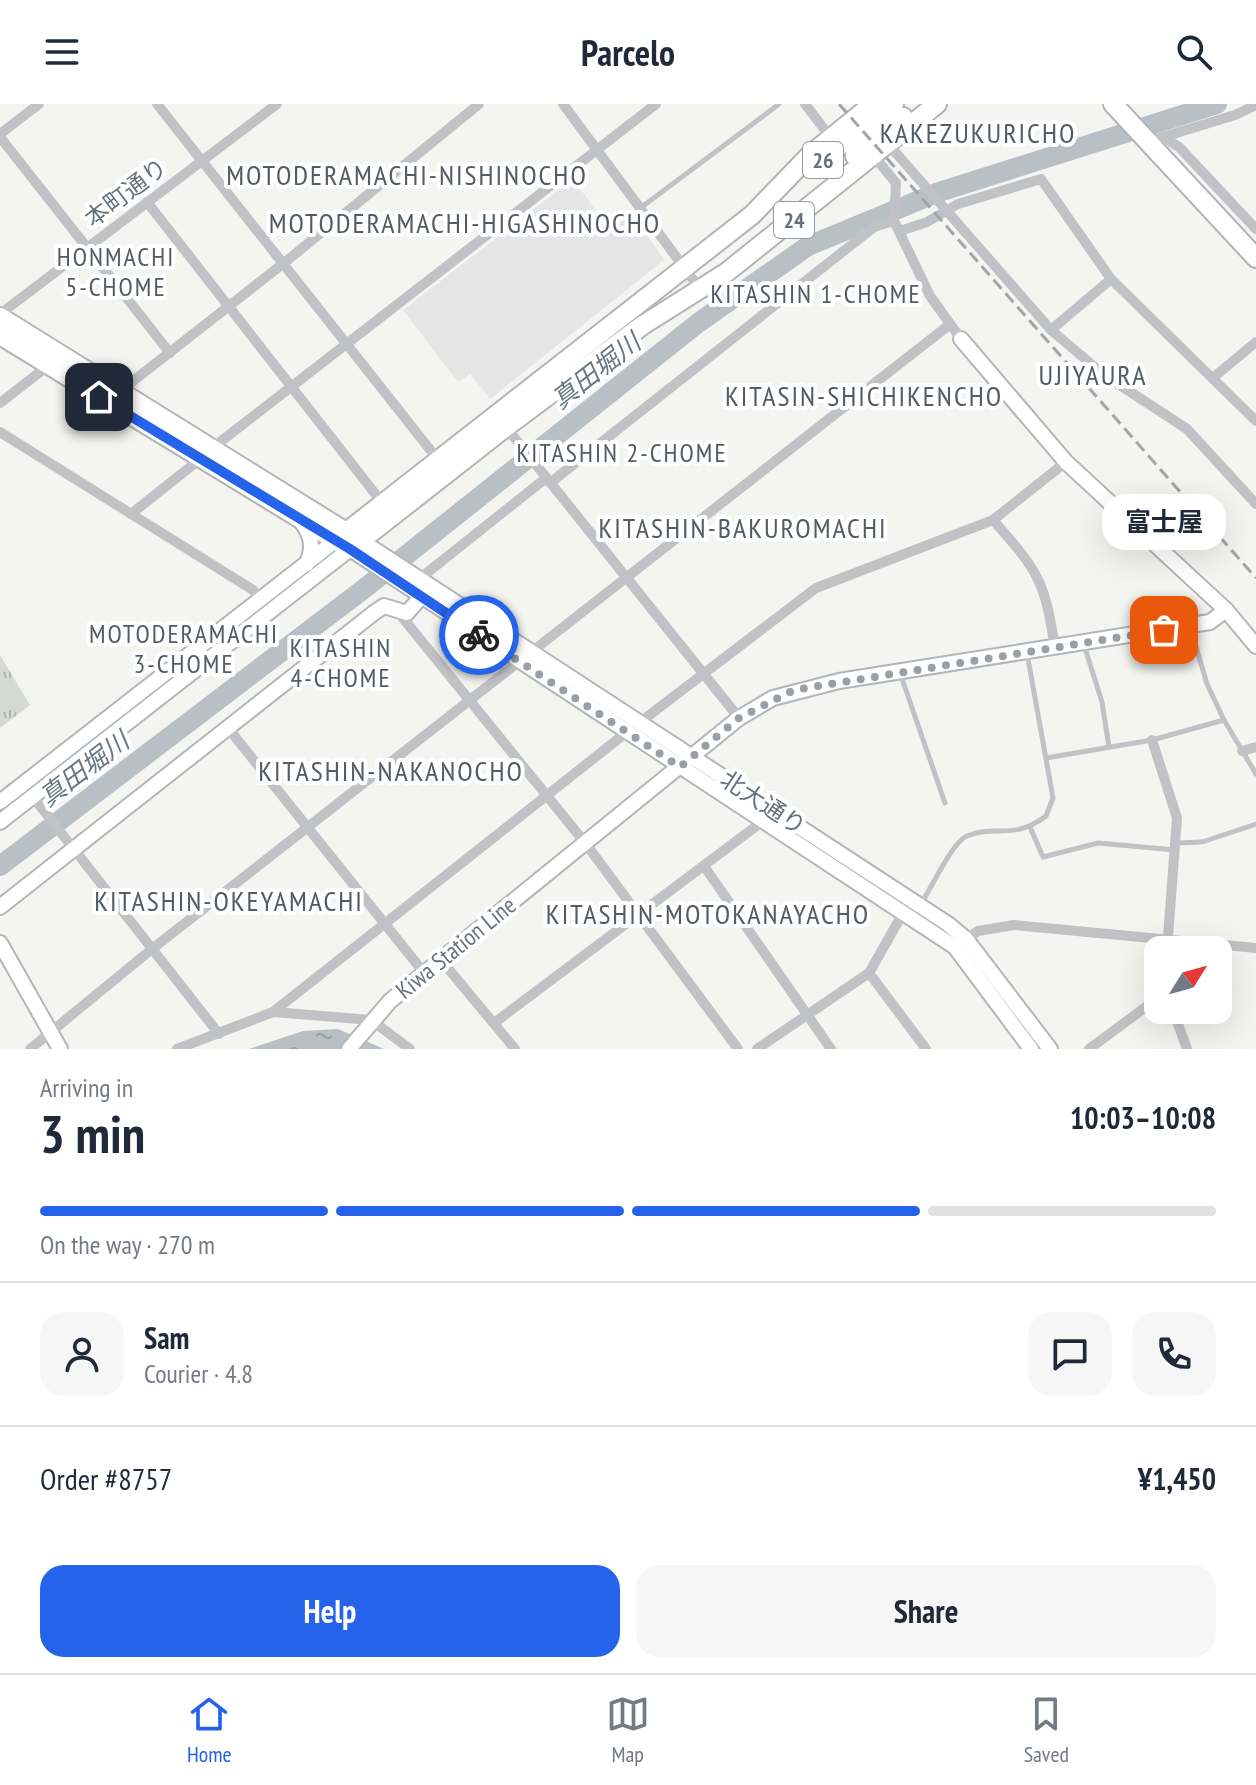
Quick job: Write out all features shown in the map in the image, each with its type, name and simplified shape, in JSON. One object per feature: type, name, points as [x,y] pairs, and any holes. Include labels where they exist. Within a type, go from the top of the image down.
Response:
[{"type":"highway","name":"24","points":[[348,540],[384,505],[439,461],[643,325],[693,281],[752,215],[831,138],[873,104]]},
{"type":"highway","name":"26","points":[[752,215],[894,104]]},
{"type":"highway","name":"26","points":[[693,281],[919,104]]},
{"type":"highway","name":"24","points":[[348,540],[501,421],[693,281],[881,151],[937,104]]},
{"type":"highway","points":[[1113,104],[1127,121],[1155,140],[1256,258]]},
{"type":"highway","points":[[0,316],[119,392],[298,517],[348,540]]},
{"type":"highway","points":[[0,335],[348,540]]},
{"type":"street","points":[[39,104],[0,135],[170,353]]},
{"type":"street","points":[[157,104],[439,461]]},
{"type":"street","name":"本町通り","points":[[0,316],[277,104]]},
{"type":"street","points":[[119,392],[228,308],[479,104]]},
{"type":"street","points":[[563,104],[693,281]]},
{"type":"street","points":[[131,514],[289,386],[656,104]]},
{"type":"street","points":[[805,104],[831,138]]},
{"type":"street","points":[[1155,140],[1235,115],[1256,105]]},
{"type":"street","points":[[1155,140],[1179,147],[1254,228],[1238,240]]},
{"type":"street","points":[[881,151],[922,185],[1051,330],[1103,374],[1187,429],[1256,504]]},
{"type":"street","points":[[881,151],[896,183],[897,226],[930,296],[949,325],[1066,462],[1226,610],[1256,646]]},
{"type":"street","points":[[418,580],[874,227],[927,222],[942,208],[1041,179],[1111,279],[1256,421]]},
{"type":"street","points":[[147,202],[384,505]]},
{"type":"street","points":[[1051,330],[1111,279]]},
{"type":"street","points":[[30,1049],[152,949],[949,325]]},
{"type":"street","points":[[1214,377],[1256,342]]},
{"type":"street","points":[[0,403],[49,365]]},
{"type":"street","points":[[501,421],[700,674],[739,718]]},
{"type":"street","points":[[0,432],[253,590],[261,600]]},
{"type":"street","points":[[177,1049],[273,1012],[700,674],[816,588],[993,520],[1066,462]]},
{"type":"street","points":[[298,517],[310,534],[312,550],[307,565]]},
{"type":"street","points":[[993,520],[1035,568],[1048,602],[1055,649]]},
{"type":"street","points":[[348,540],[396,572]]},
{"type":"street","points":[[0,802],[307,565],[348,540]]},
{"type":"street","points":[[0,822],[348,540]]},
{"type":"street","name":"北大通り","points":[[396,572],[418,580],[526,657],[686,762],[920,905],[960,943],[1050,1049]]},
{"type":"street","name":"北大通り","points":[[396,572],[421,597],[526,657]]},
{"type":"street","points":[[0,907],[375,612],[384,606],[398,612],[412,611],[421,597]]},
{"type":"street","name":"Kiwa Station Line","points":[[349,1049],[367,1025],[441,960],[739,718],[794,690],[1210,622],[1226,610]]},
{"type":"street","points":[[398,612],[586,844],[738,1049]]},
{"type":"street","points":[[228,728],[425,974]]},
{"type":"street","points":[[1152,740],[1177,818],[1168,936]]},
{"type":"street","points":[[1242,751],[1256,747]]},
{"type":"street","name":"北大通り","points":[[686,762],[763,821],[903,913],[960,943],[1031,1049]]},
{"type":"street","points":[[33,797],[219,1034]]},
{"type":"street","points":[[494,1023],[763,821]]},
{"type":"street","points":[[704,866],[831,1049]]},
{"type":"street","points":[[757,1049],[869,973],[903,913]]},
{"type":"street","points":[[960,943],[978,931],[1014,925],[1144,942]]},
{"type":"street","points":[[0,943],[60,1049]]},
{"type":"street","points":[[1232,947],[1256,948]]},
{"type":"street","points":[[441,960],[515,1049]]},
{"type":"street","points":[[869,973],[926,1049]]},
{"type":"street","points":[[1089,1049],[1144,1008]]},
{"type":"street","points":[[273,1012],[367,1025],[410,1049]]},
{"type":"street","points":[[1178,1024],[1187,1049]]},
{"type":"lane","points":[[639,209],[779,104]]},
{"type":"lane","points":[[1190,625],[1207,684],[1256,774]]},
{"type":"lane","points":[[1084,644],[1102,702],[1109,747]]},
{"type":"lane","points":[[920,905],[958,844],[967,836],[1016,832],[1046,816],[1053,798],[1027,653]]},
{"type":"lane","points":[[900,673],[945,803]]},
{"type":"lane","points":[[1046,758],[1152,740],[1224,720]]},
{"type":"lane","points":[[1030,827],[1043,857],[1098,843],[1177,847],[1256,824]]},
{"type":"shaded area","points":[[573,179],[610,230],[632,213],[664,260],[490,399],[470,374],[458,382],[403,310]]},
{"type":"green space","points":[[0,655],[30,705],[0,728]]},
{"type":"water","points":[[338,1029],[384,1049],[249,1049],[303,1031]]},
{"type":"waterway","name":"真田堀川","points":[[0,866],[365,588],[698,323],[808,246],[939,192],[1217,104]]},
{"type":"railway","points":[[839,104],[1256,578]]},
{"type":"way so far","points":[[479,635],[680,767],[739,718],[794,690],[1164,630]]},
{"type":"place","name":"富士屋","points":[[1164,630]]},
{"type":"district","name":"KAKEZUKURICHO","points":[[978,133]]},
{"type":"district","name":"MOTODERAMACHI-NISHINOCHO","points":[[407,175]]},
{"type":"district","name":"MOTODERAMACHI-HIGASHINOCHO","points":[[465,223]]},
{"type":"district","name":"HONMACHI 5-CHOME","points":[[116,272]]},
{"type":"district","name":"KITASHIN 1-CHOME","points":[[816,294]]},
{"type":"district","name":"UJIYAURA","points":[[1093,375]]},
{"type":"district","name":"KITASIN-SHICHIKENCHO","points":[[864,396]]},
{"type":"district","name":"KITASHIN 2-CHOME","points":[[622,453]]},
{"type":"district","name":"KITASHIN-BAKUROMACHI","points":[[743,528]]},
{"type":"district","name":"MOTODERAMACHI 3-CHOME","points":[[184,649]]},
{"type":"district","name":"KITASHIN 4-CHOME","points":[[341,663]]},
{"type":"district","name":"KITASHIN-NAKANOCHO","points":[[391,771]]},
{"type":"district","name":"KITASHIN-OKEYAMACHI","points":[[229,901]]},
{"type":"district","name":"KITASHIN-MOTOKANAYACHO","points":[[708,914]]},
{"type":"route","points":[[99,397],[350,549],[479,635]]}]
